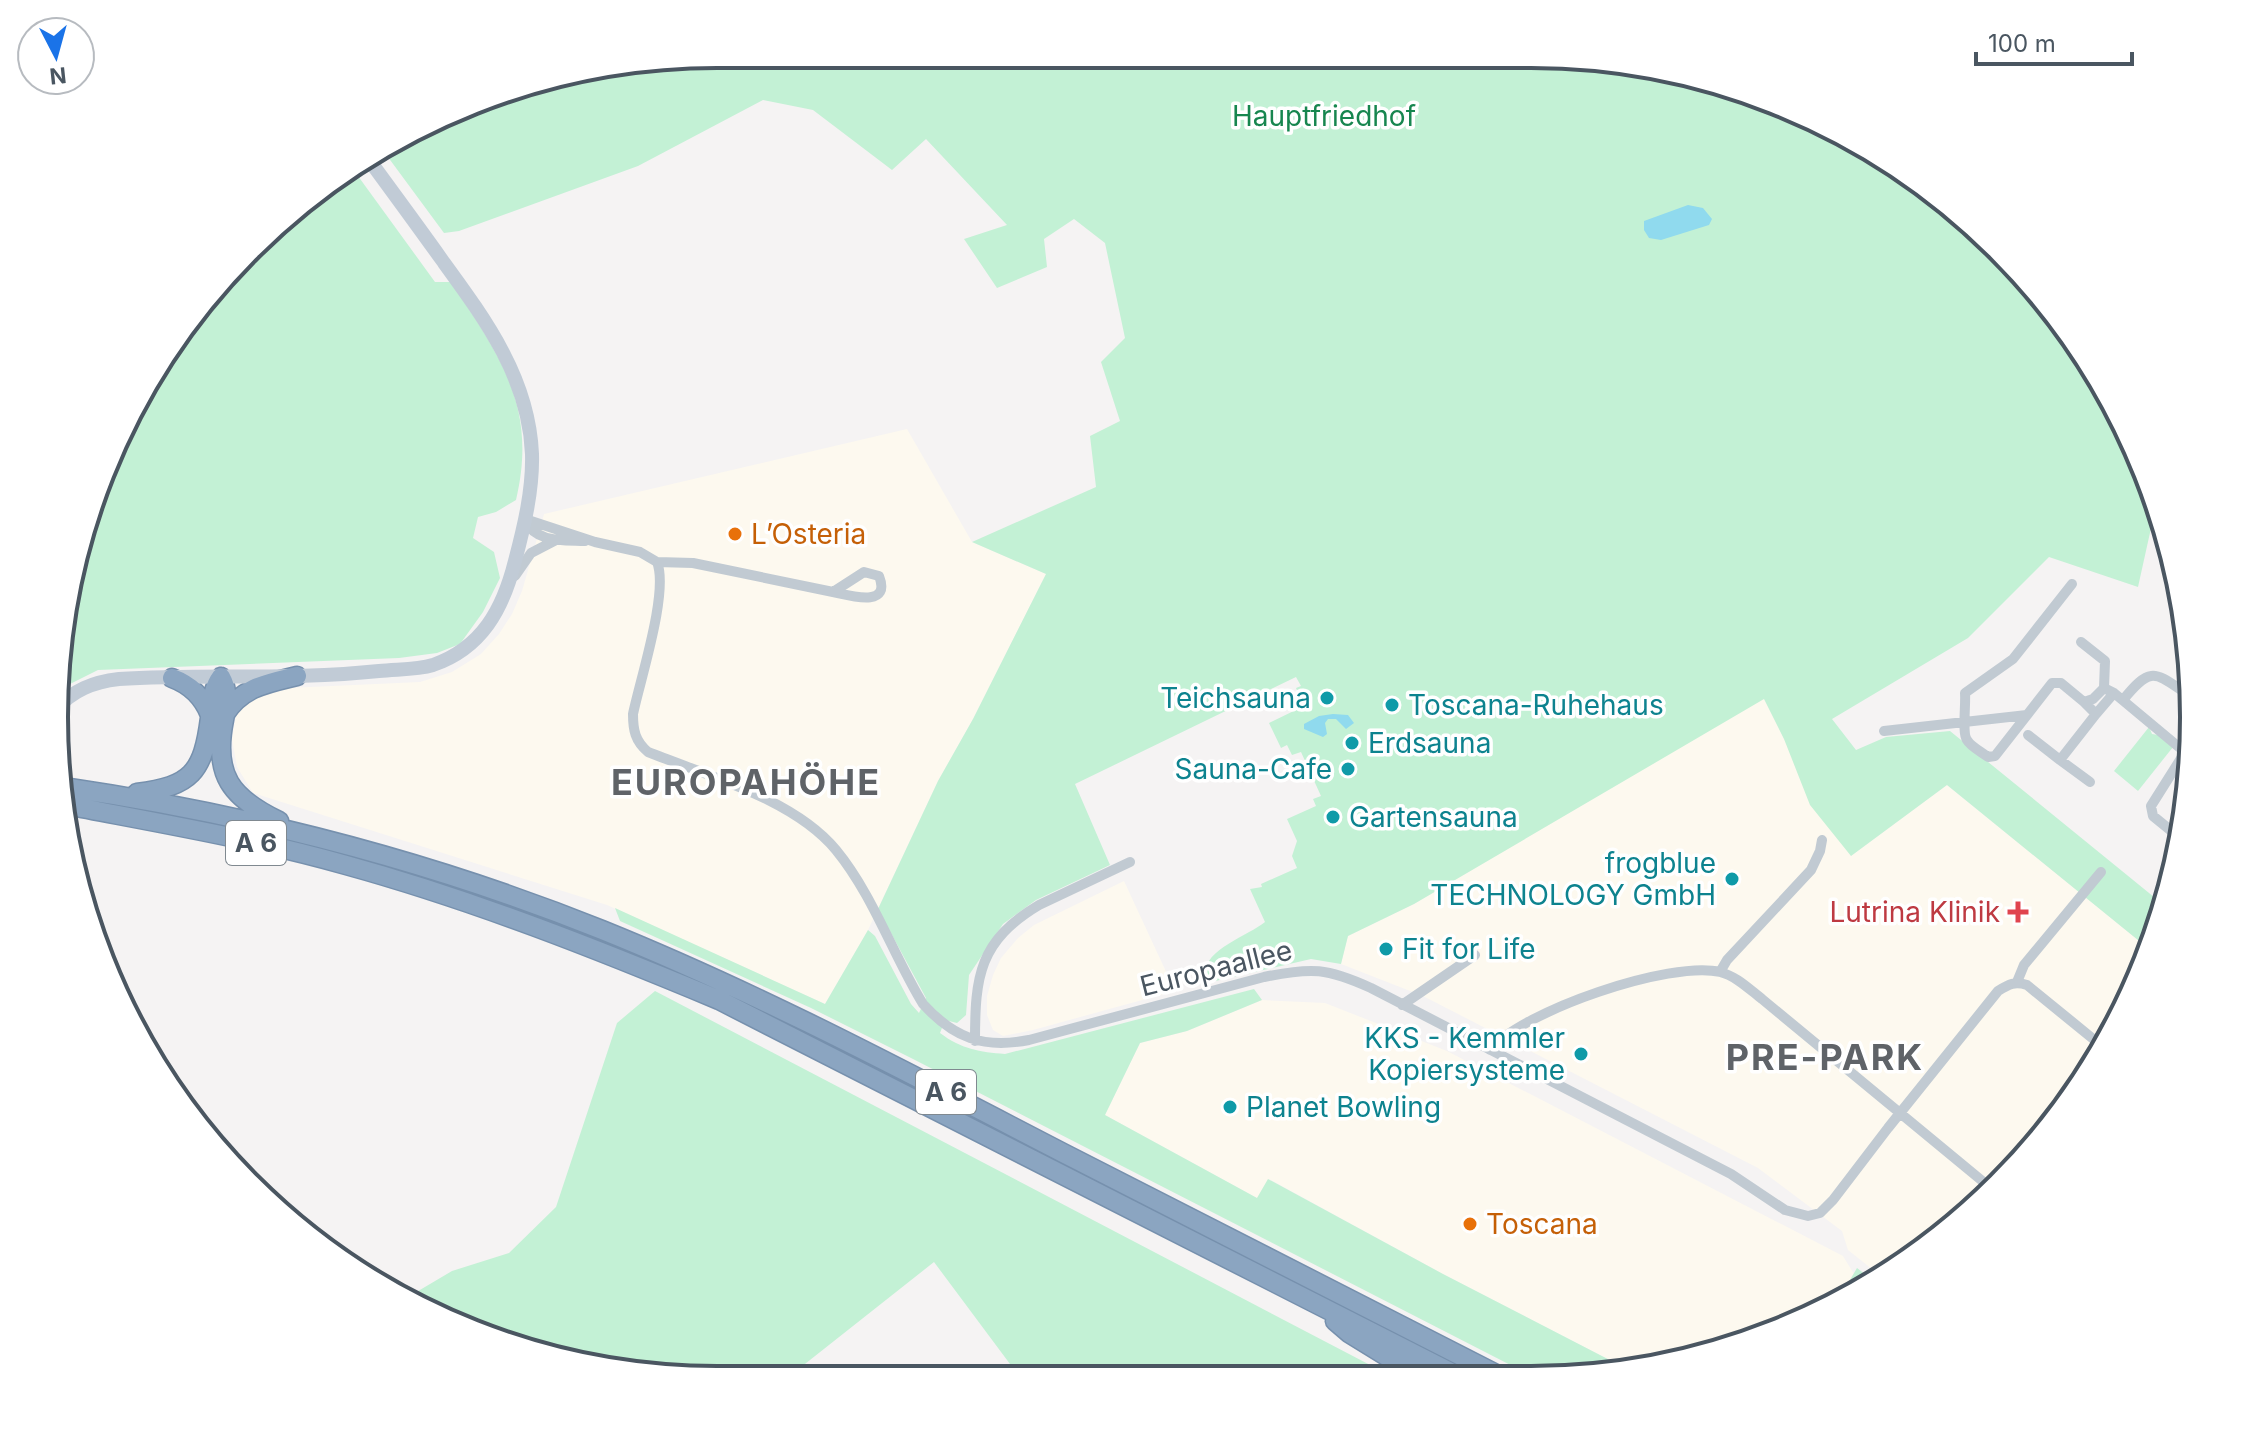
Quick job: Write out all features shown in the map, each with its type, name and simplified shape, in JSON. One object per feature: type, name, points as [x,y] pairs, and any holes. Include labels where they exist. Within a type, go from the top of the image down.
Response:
[{"type":"highway","points":[[123,796],[171,788],[188,778],[201,758],[218,715],[234,700],[246,691],[297,676]]},
{"type":"highway","points":[[221,677],[213,692],[220,752],[223,770],[235,792],[251,807],[311,835]]},
{"type":"highway","points":[[172,678],[186,684],[218,715]]},
{"type":"highway","name":"A 6","points":[[72,788],[311,835],[452,877],[586,924],[728,984],[855,1046],[1481,1366]]},
{"type":"highway","name":"A 6","points":[[75,807],[218,834],[347,865],[509,917],[619,958],[732,1006],[1439,1366]]},
{"type":"highway","points":[[1305,1297],[1349,1333],[1403,1366]]},
{"type":"street","points":[[68,697],[94,684],[119,679],[358,674],[416,668],[445,660],[470,645],[496,614],[507,588],[530,489],[531,446],[527,418],[508,358],[489,326],[374,166]]},
{"type":"street","points":[[525,519],[537,535],[558,540],[595,542]]},
{"type":"street","points":[[525,519],[595,542],[640,552],[657,562],[693,563],[833,592]]},
{"type":"street","points":[[507,588],[531,553],[558,540]]},
{"type":"street","name":"Europaallee","points":[[657,562],[661,578],[659,598],[633,714],[634,732],[641,746],[648,752],[782,807],[809,823],[837,851],[923,1004],[936,1019],[975,1041],[1001,1044],[1029,1040],[1298,970],[1341,974],[1731,1174],[1785,1210],[1808,1216],[1826,1208],[1998,991],[2017,982]]},
{"type":"street","points":[[2072,584],[2013,659],[1965,693],[1966,739],[1988,757],[1995,756],[2052,683],[2061,683],[2096,714]]},
{"type":"street","points":[[2081,642],[2105,661],[2114,694],[2179,747]]},
{"type":"street","points":[[2084,702],[2114,694],[2151,675],[2160,676],[2179,689]]},
{"type":"street","points":[[2060,760],[2114,694]]},
{"type":"street","points":[[1884,731],[2027,715]]},
{"type":"street","points":[[2028,735],[2090,782]]},
{"type":"street","points":[[2170,829],[2150,811],[2178,765]]},
{"type":"street","points":[[1720,972],[1727,960],[1811,870],[1822,840]]},
{"type":"street","points":[[975,1041],[978,976],[1002,934],[1039,905],[1130,862]]},
{"type":"street","points":[[2094,1040],[2027,985],[2017,982],[2024,965],[2101,872]]},
{"type":"street","points":[[1402,1005],[1475,955]]},
{"type":"street","points":[[1490,1050],[1510,1032],[1551,1011],[1612,987],[1706,970],[1720,972],[1762,999],[1984,1182]]},
{"type":"shaded area","name":"EUROPAHÖHE","points":[[907,429],[972,542],[1046,574],[938,781],[868,930],[825,1004],[607,905],[253,793],[237,767],[232,739],[237,711],[250,699],[272,690],[288,688],[420,682],[452,672],[481,654],[512,614],[522,591],[544,514]]},
{"type":"shaded area","name":"PRE-PARK","points":[[1764,698],[1851,856],[1947,785],[2140,942],[2093,1042],[2046,1112],[1990,1176],[1959,1205],[1872,1269],[1848,1250],[1842,1231],[1758,1168],[1423,996],[1341,964],[1348,936],[1414,904]]},
{"type":"shaded area","points":[[1124,881],[1175,991],[1033,1030],[1003,1036],[993,1030],[987,1015],[987,996],[1001,958],[1018,938],[1034,925]]},
{"type":"shaded area","points":[[1262,1000],[1325,1003],[1447,1051],[1843,1256],[1854,1274],[1849,1283],[1818,1299],[1740,1332],[1658,1354],[1611,1361],[1269,1179],[1257,1198],[1105,1115],[1140,1043],[1187,1031]]},
{"type":"green space","name":"Hauptfriedhof","points":[[675,69],[1573,69],[1658,80],[1740,102],[1779,117],[1856,155],[1892,177],[1959,229],[2019,289],[2071,356],[2093,393],[2131,469],[2151,526],[2138,587],[2049,557],[1968,638],[1832,719],[1856,750],[1886,737],[1950,731],[2154,897],[2140,942],[1947,785],[1851,856],[1810,805],[1784,739],[1764,699],[1414,904],[1348,936],[1341,964],[1311,959],[1211,982],[1205,976],[1206,967],[1218,951],[1265,922],[1250,889],[1262,887],[1261,884],[1297,868],[1292,856],[1297,841],[1287,819],[1316,806],[1313,799],[1321,796],[1301,752],[1292,755],[1287,745],[1281,748],[1269,723],[1304,706],[1296,688],[1301,686],[1296,677],[1075,784],[1110,865],[1036,900],[1003,924],[969,975],[966,1015],[957,1023],[945,1020],[940,1033],[971,1049],[1005,1054],[1254,989],[1262,1000],[1187,1031],[1140,1043],[1105,1115],[1257,1198],[1268,1179],[1611,1361],[1513,1366],[811,1008],[620,921],[615,908],[825,1004],[868,930],[875,936],[911,1004],[919,1013],[926,998],[878,909],[938,781],[1046,574],[972,542],[1096,487],[1090,436],[1120,421],[1101,362],[1125,338],[1105,243],[1074,219],[1044,239],[1047,267],[997,288],[964,239],[1007,225],[926,139],[892,170],[813,110],[763,100],[638,166],[459,231],[444,233],[388,157],[430,135],[508,102],[590,80]]},
{"type":"green space","points":[[358,176],[435,282],[451,282],[499,359],[518,410],[522,467],[516,500],[496,512],[478,517],[473,538],[494,552],[500,578],[483,612],[460,644],[437,653],[399,658],[98,670],[69,685],[80,590],[90,549],[102,508],[135,430],[177,356],[229,289],[289,229]]},
{"type":"green space","points":[[2149,727],[2152,734],[2173,747],[2138,791],[2114,771]]},
{"type":"green space","points":[[655,991],[1372,1366],[1012,1366],[934,1262],[802,1366],[675,1365],[590,1354],[508,1332],[417,1292],[452,1271],[509,1253],[556,1207],[617,1023]]},
{"type":"green space","points":[[1857,1268],[1864,1274],[1856,1279],[1848,1283]]},
{"type":"water","points":[[1688,205],[1703,208],[1712,219],[1709,225],[1661,240],[1649,238],[1644,230],[1644,221]]},
{"type":"water","points":[[1348,715],[1354,723],[1346,729],[1336,719],[1328,719],[1325,723],[1327,734],[1323,737],[1304,729],[1304,724],[1319,716]]},
{"type":"place","name":"L’Osteria","points":[[735,534]]},
{"type":"place","name":"Teichsauna","points":[[1327,698]]},
{"type":"place","name":"Toscana-Ruhehaus","points":[[1392,705]]},
{"type":"place","name":"Erdsauna","points":[[1352,743]]},
{"type":"place","name":"Sauna-Cafe","points":[[1348,769]]},
{"type":"place","name":"Gartensauna","points":[[1333,817]]},
{"type":"place","name":"frogblue TECHNOLOGY GmbH","points":[[1732,879]]},
{"type":"place","name":"Lutrina Klinik","points":[[2018,912]]},
{"type":"place","name":"Fit for Life","points":[[1386,949]]},
{"type":"place","name":"KKS - Kemmler Kopiersysteme","points":[[1581,1054]]},
{"type":"place","name":"Planet Bowling","points":[[1230,1107]]},
{"type":"place","name":"Toscana","points":[[1470,1224]]},
{"type":"district","name":"EUROPAHÖHE","points":[[746,782]]},
{"type":"district","name":"PRE-PARK","points":[[1825,1057]]}]
